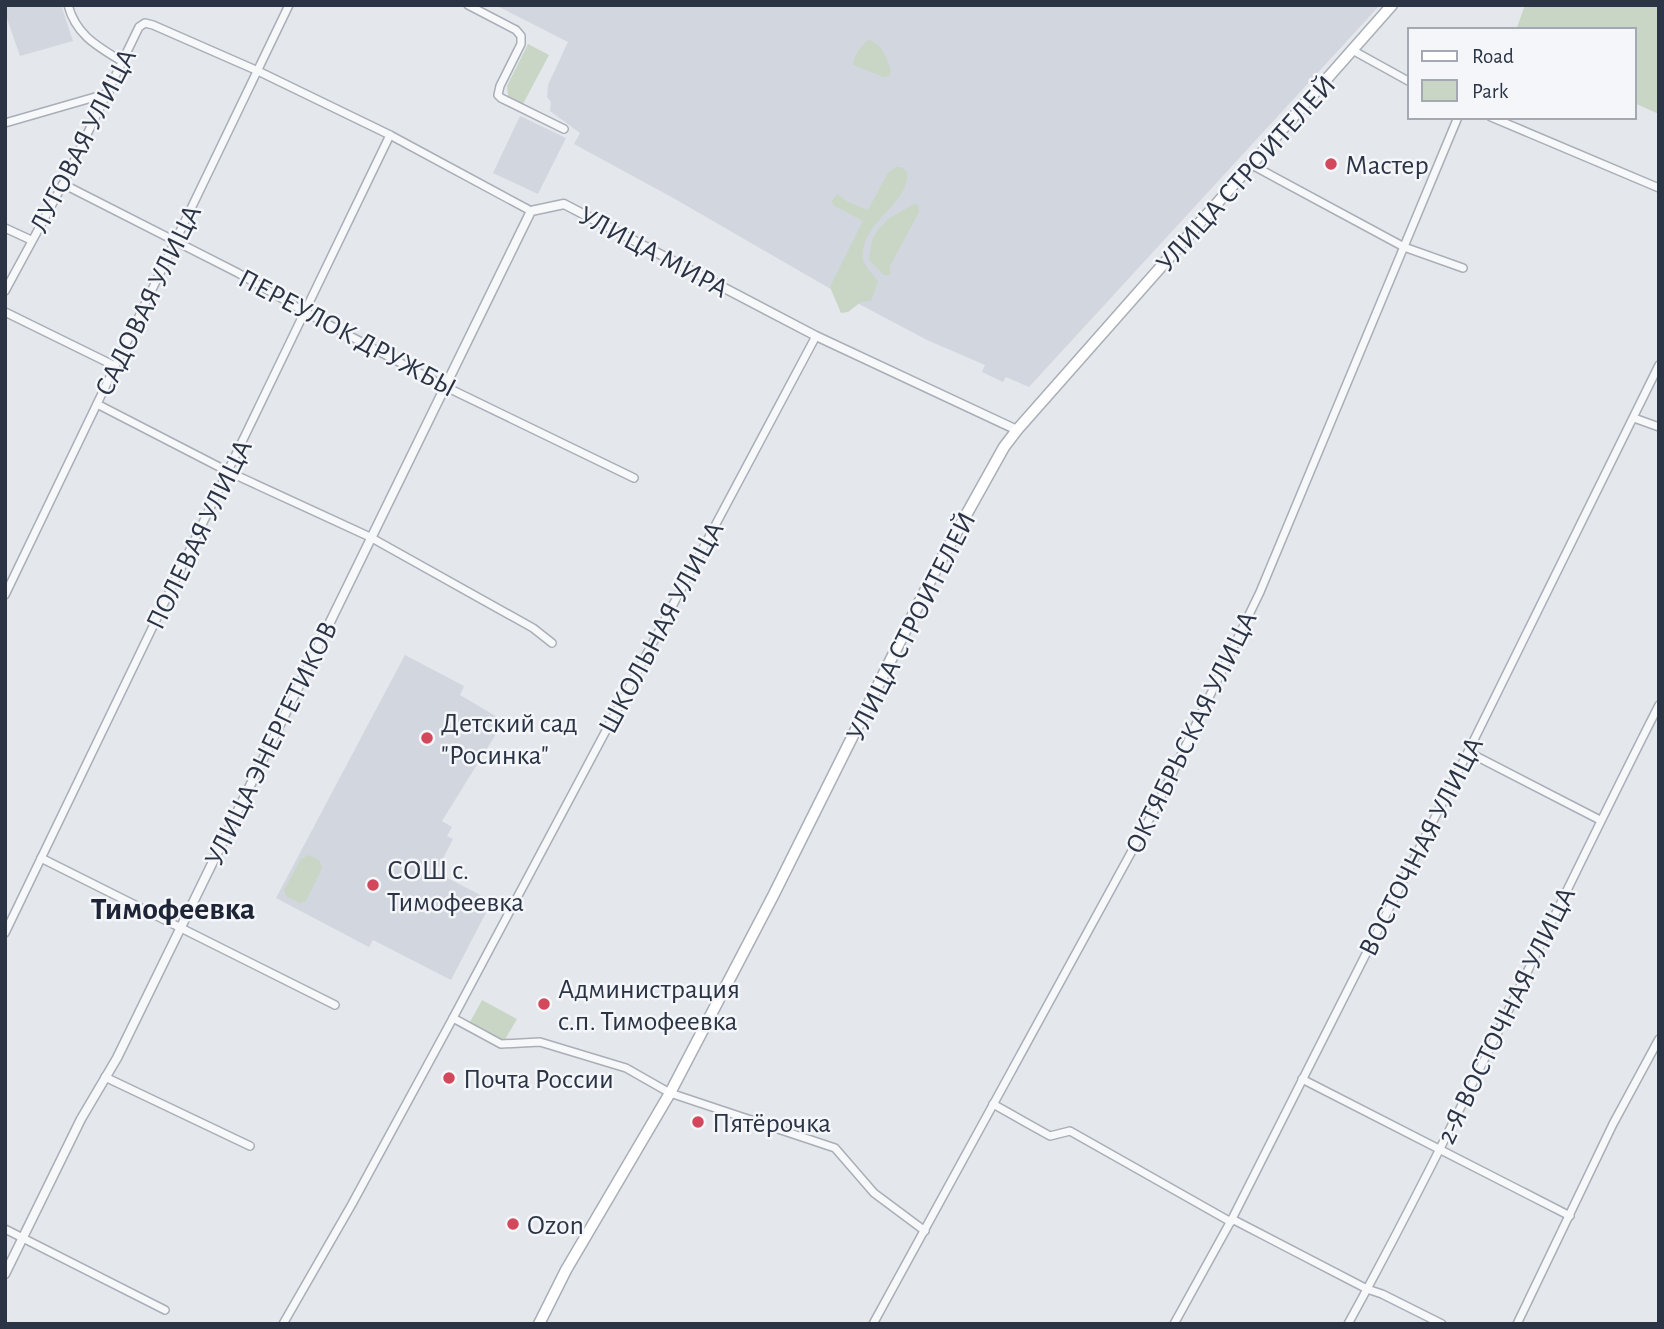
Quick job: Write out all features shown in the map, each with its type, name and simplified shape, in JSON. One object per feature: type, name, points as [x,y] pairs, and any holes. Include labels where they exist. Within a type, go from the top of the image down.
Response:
[{"type":"main road","name":"УЛИЦА СТРОИТЕЛЕЙ","points":[[540,1324],[566,1270],[670,1093],[773,896],[936,569],[1004,447],[1392,5]]},
{"type":"street","points":[[68,5],[72,20],[86,39],[123,62]]},
{"type":"street","name":"САДОВАЯ УЛИЦА","points":[[5,595],[289,5]]},
{"type":"street","points":[[468,5],[516,30],[522,36],[522,44],[498,95],[505,101],[564,129]]},
{"type":"street","name":"ЛУГОВАЯ УЛИЦА","points":[[5,290],[63,184],[139,27],[145,23],[153,24],[258,71]]},
{"type":"street","points":[[1354,51],[1408,81]]},
{"type":"street","points":[[258,71],[390,135],[531,211]]},
{"type":"street","points":[[5,123],[109,93]]},
{"type":"street","name":"ОКТЯБРЬСКАЯ УЛИЦА","points":[[873,1324],[1156,807],[1197,724],[1260,592],[1457,119]]},
{"type":"street","points":[[1495,119],[1659,188]]},
{"type":"street","name":"ПОЛЕВАЯ УЛИЦА","points":[[5,933],[390,135]]},
{"type":"street","points":[[1252,165],[1404,247],[1463,268]]},
{"type":"street","name":"ПЕРЕУЛОК ДРУЖБЫ","points":[[63,184],[239,273],[305,312],[444,386],[634,478]]},
{"type":"street","name":"УЛИЦА МИРА","points":[[531,211],[564,204],[816,336],[1017,430]]},
{"type":"street","name":"УЛИЦА ЭНЕРГЕТИКОВ","points":[[5,1274],[81,1119],[117,1058],[531,211]]},
{"type":"street","points":[[5,228],[31,240]]},
{"type":"street","points":[[5,312],[115,366]]},
{"type":"street","name":"ШКОЛЬНАЯ УЛИЦА","points":[[283,1324],[453,1018],[816,336]]},
{"type":"street","name":"ВОСТОЧНАЯ УЛИЦА","points":[[1174,1324],[1232,1220],[1659,365]]},
{"type":"street","points":[[97,404],[229,472],[370,537],[533,628],[552,643]]},
{"type":"street","points":[[1634,418],[1659,427]]},
{"type":"street","name":"2-Я ВОСТОЧНАЯ УЛИЦА","points":[[1348,1324],[1439,1150],[1659,705]]},
{"type":"street","points":[[1468,752],[1600,820]]},
{"type":"street","points":[[41,858],[335,1005]]},
{"type":"street","points":[[453,1018],[501,1044],[540,1042],[626,1068],[670,1093],[835,1148],[874,1193],[925,1231]]},
{"type":"street","points":[[1517,1324],[1614,1124],[1659,1039]]},
{"type":"street","points":[[105,1077],[250,1146]]},
{"type":"street","points":[[1302,1079],[1570,1216]]},
{"type":"street","points":[[993,1104],[1050,1136],[1070,1131],[1232,1220],[1442,1324]]},
{"type":"street","points":[[5,1229],[165,1310]]},
{"type":"shaded area","points":[[5,5],[61,5],[73,41],[20,56],[5,13]]},
{"type":"shaded area","points":[[495,5],[1380,5],[1029,387],[1006,377],[1003,382],[982,372],[985,365],[927,340],[829,288],[574,144],[580,133],[550,111],[551,102],[547,97],[548,85],[568,42]]},
{"type":"shaded area","points":[[520,116],[566,138],[538,194],[493,173]]},
{"type":"shaded area","name":"СОШ с. Тимофеевка","points":[[405,655],[464,686],[460,695],[504,721],[442,821],[452,827],[447,836],[453,839],[436,872],[492,901],[451,980],[373,940],[369,947],[276,898]]},
{"type":"green space","points":[[1525,5],[1659,5],[1659,114],[1636,104],[1636,28],[1517,28]]},
{"type":"green space","points":[[869,40],[884,52],[891,71],[889,76],[884,77],[853,65],[858,51]]},
{"type":"green space","points":[[528,44],[549,55],[523,104],[508,96],[507,86]]},
{"type":"green space","points":[[896,167],[907,172],[906,183],[894,204],[868,235],[864,246],[864,262],[878,282],[871,301],[861,302],[848,312],[841,313],[830,287],[863,221],[833,205],[832,201],[837,194],[868,210],[888,173]]},
{"type":"green space","points":[[914,204],[918,205],[919,212],[890,266],[890,275],[884,275],[869,260],[872,240],[888,219]]},
{"type":"green space","points":[[309,855],[320,861],[322,868],[306,901],[300,903],[286,896],[284,890],[301,859]]},
{"type":"green space","points":[[482,1000],[517,1019],[504,1041],[470,1022]]},
{"type":"place","name":"Мастер","points":[[1331,164]]},
{"type":"place","name":"Детский сад \"Росинка\"","points":[[427,738]]},
{"type":"place","name":"СОШ с. Тимофеевка","points":[[373,885]]},
{"type":"place","name":"Администрация с.п. Тимофеевка","points":[[544,1004]]},
{"type":"place","name":"Почта России","points":[[449,1078]]},
{"type":"place","name":"Пятёрочка","points":[[698,1122]]},
{"type":"place","name":"Ozon","points":[[513,1224]]},
{"type":"district","name":"Тимофеевка","points":[[173,908]]}]
